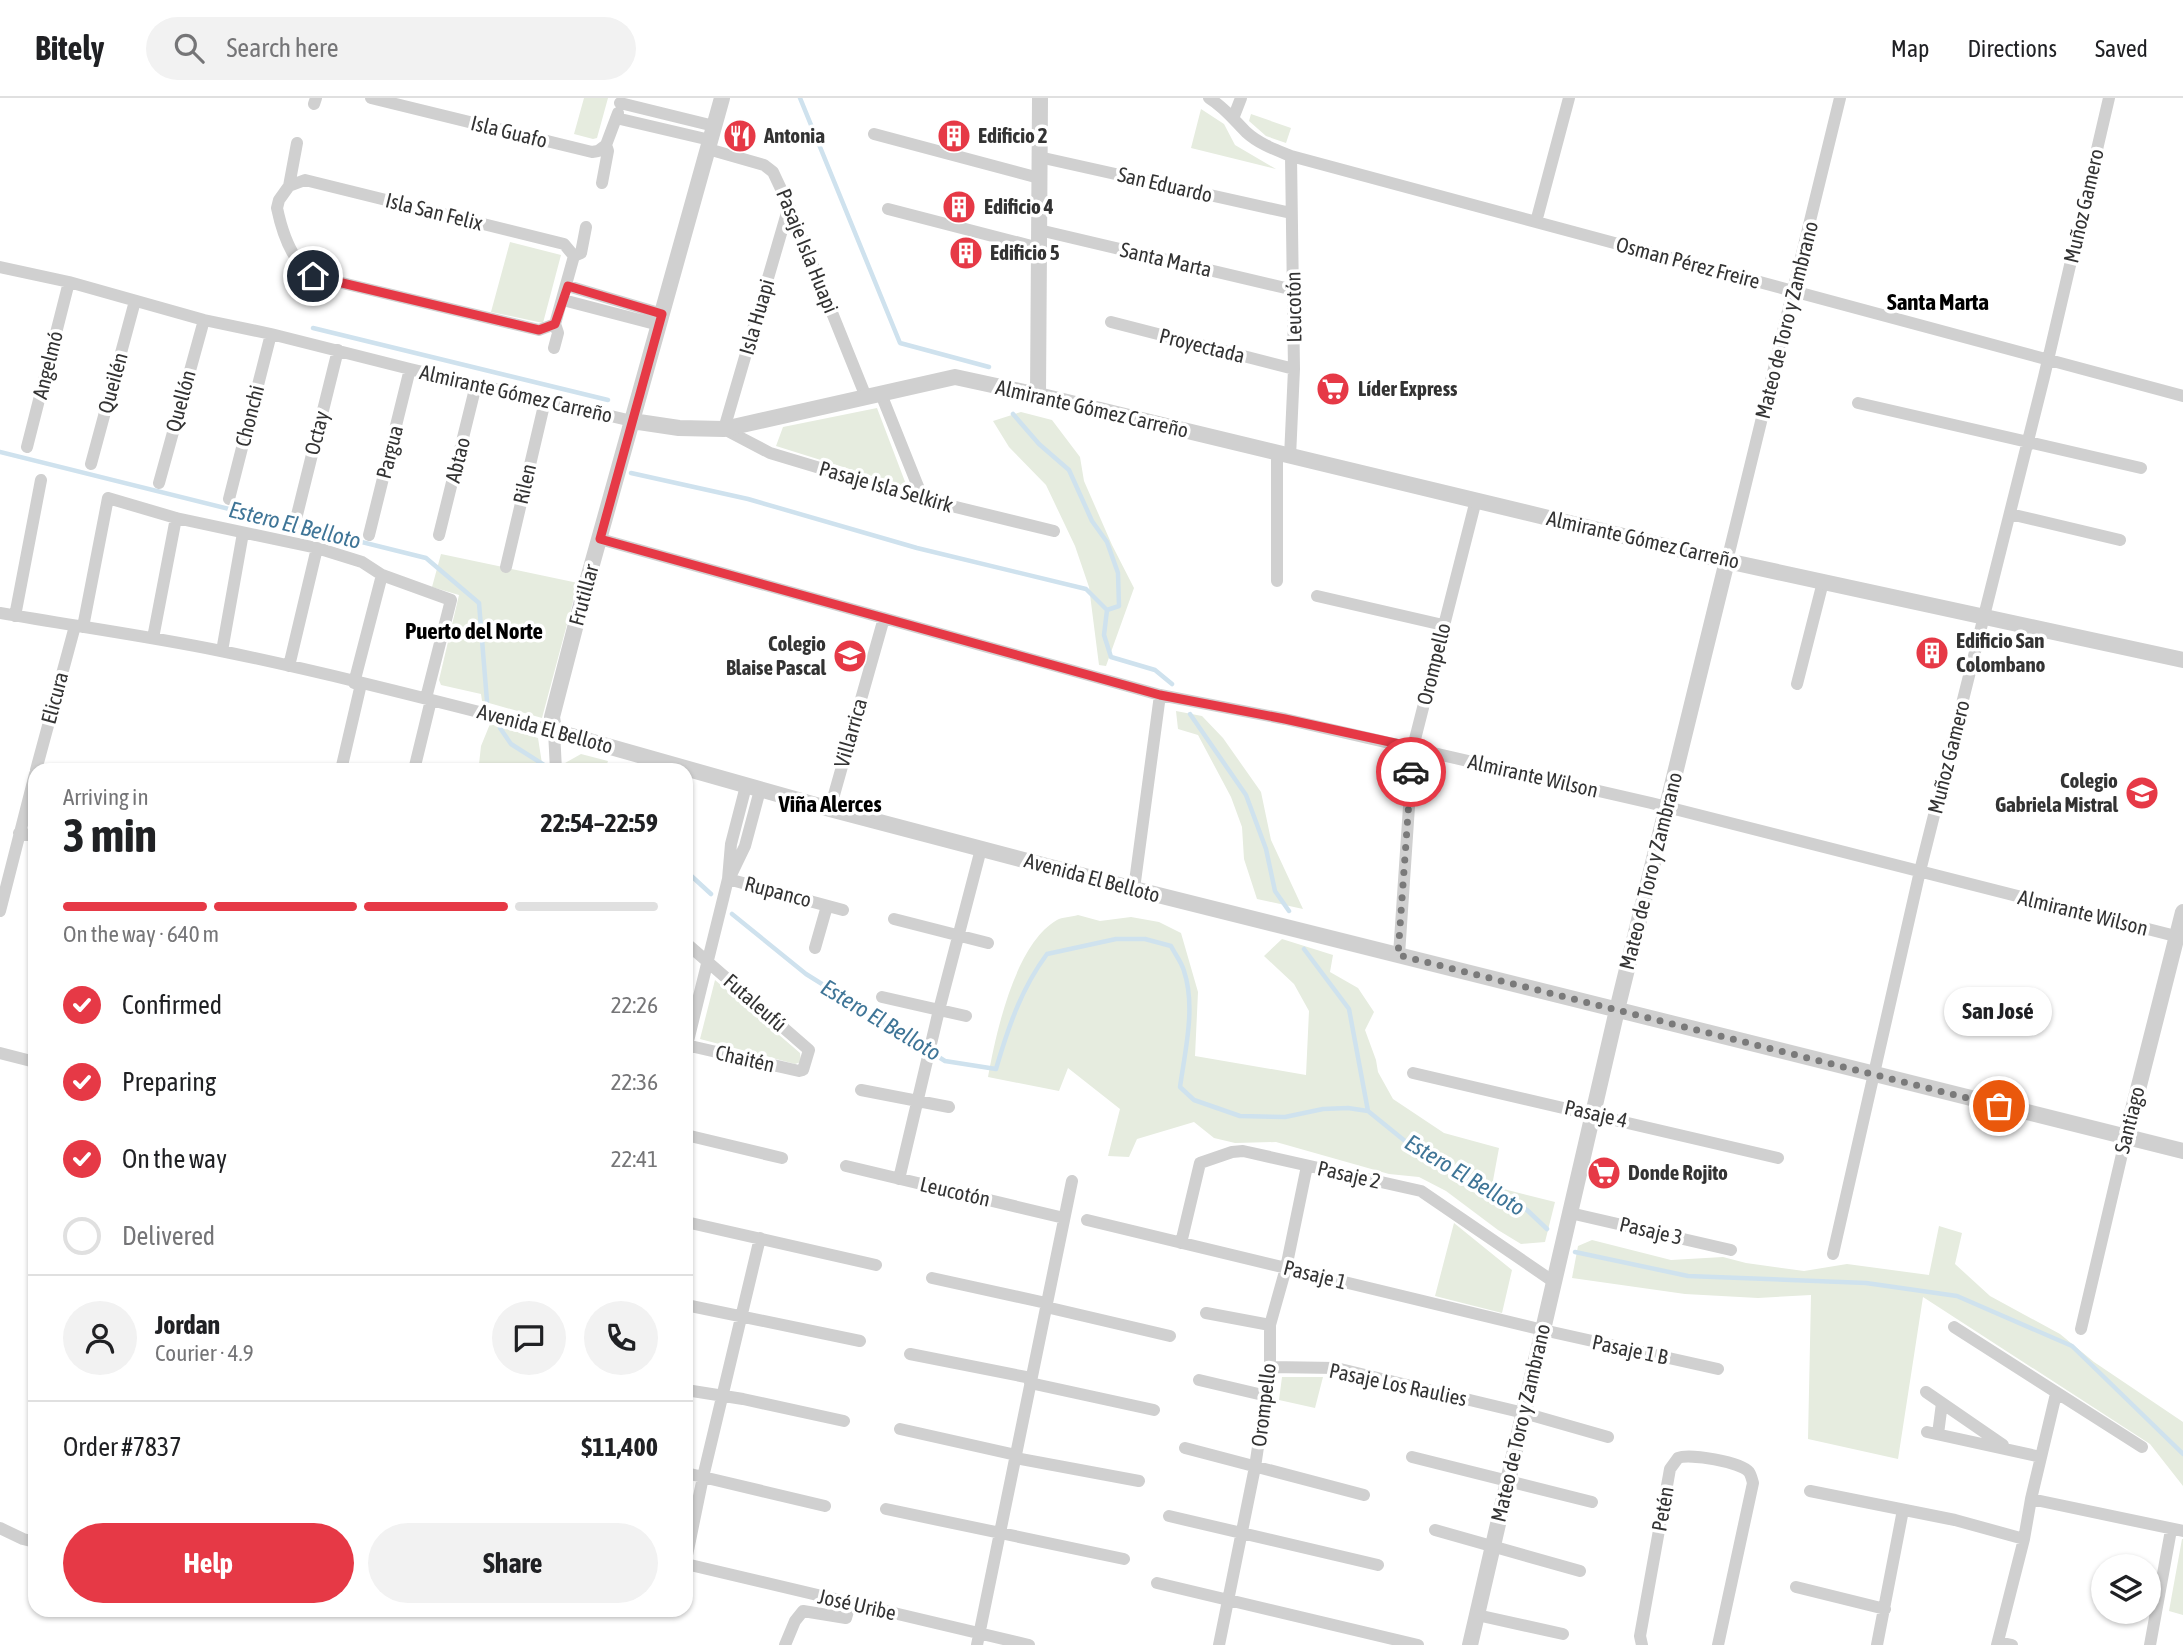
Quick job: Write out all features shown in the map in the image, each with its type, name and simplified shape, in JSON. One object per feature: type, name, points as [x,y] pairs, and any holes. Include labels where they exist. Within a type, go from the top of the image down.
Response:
[{"type":"street","name":"Isla Guafo","points":[[371,98],[592,152],[606,145]]},
{"type":"street","name":"Frutillar","points":[[556,763],[552,718],[722,98]]},
{"type":"street","points":[[1038,395],[1040,98]]},
{"type":"street","name":"Osman Pérez Freire","points":[[1209,98],[1234,116],[1260,143],[1291,156],[2183,396]]},
{"type":"street","points":[[1234,116],[1241,98]]},
{"type":"street","points":[[1536,222],[1569,98]]},
{"type":"street","name":"Mateo de Toro y Zambrano","points":[[1470,1645],[1617,1010],[1840,98]]},
{"type":"street","name":"Muñoz Gamero","points":[[1833,1254],[1920,871],[2028,443],[2109,98]]},
{"type":"street","points":[[601,183],[608,151],[606,145],[621,101],[710,138]]},
{"type":"street","points":[[616,118],[710,138]]},
{"type":"street","points":[[874,134],[1039,178]]},
{"type":"street","name":"Pasaje Isla Huapi","points":[[710,138],[764,164],[780,184],[923,499]]},
{"type":"street","points":[[297,143],[289,186],[277,208],[302,269],[313,276],[539,330],[555,324]]},
{"type":"street","name":"Leucotón","points":[[1277,581],[1284,455],[1294,369],[1291,156]]},
{"type":"street","name":"San Eduardo","points":[[1039,157],[1291,213]]},
{"type":"street","name":"Isla San Felix","points":[[289,186],[305,180],[564,244],[574,256]]},
{"type":"street","name":"Isla Huapi","points":[[724,429],[789,205]]},
{"type":"street","points":[[888,209],[1039,248]]},
{"type":"street","points":[[554,348],[558,333],[555,324],[568,286],[574,256],[581,253],[586,227]]},
{"type":"street","name":"Santa Marta","points":[[1039,230],[1294,290]]},
{"type":"street","name":"Almirante Gómez Carreño","points":[[0,267],[69,282],[204,320],[476,385],[632,421],[679,428],[724,429],[955,377],[1727,561],[2183,660]]},
{"type":"street","name":"Angelmó","points":[[27,447],[69,282]]},
{"type":"street","points":[[568,286],[660,320]]},
{"type":"street","points":[[563,300],[660,320]]},
{"type":"street","name":"Queilén","points":[[91,464],[135,301]]},
{"type":"street","name":"Quellón","points":[[159,483],[204,320]]},
{"type":"street","name":"Proyectada","points":[[1111,322],[1294,369]]},
{"type":"street","name":"Chonchi","points":[[229,499],[271,334]]},
{"type":"street","name":"Octay","points":[[297,515],[338,350]]},
{"type":"street","name":"Pargua","points":[[369,535],[410,369]]},
{"type":"street","name":"Abtao","points":[[439,536],[476,385]]},
{"type":"street","name":"Rilen","points":[[506,567],[545,401]]},
{"type":"street","points":[[1858,402],[2141,468]]},
{"type":"street","name":"Pasaje Isla Selkirk","points":[[724,429],[770,453],[923,499],[1054,531]]},
{"type":"street","points":[[15,615],[41,480]]},
{"type":"street","name":"Elicura","points":[[39,763],[79,626],[108,498],[176,517]]},
{"type":"street","name":"Orompello","points":[[1398,955],[1413,747],[1476,500]]},
{"type":"street","points":[[2010,514],[2120,540]]},
{"type":"street","points":[[153,638],[176,517],[317,548],[362,562],[382,575],[451,600],[415,763]]},
{"type":"street","points":[[222,651],[243,533]]},
{"type":"street","name":"Almirante Wilson","points":[[600,539],[1160,695],[1413,747],[1667,807],[2180,937]]},
{"type":"street","points":[[289,666],[317,548]]},
{"type":"street","points":[[342,763],[382,575]]},
{"type":"street","points":[[1797,684],[1823,582]]},
{"type":"street","points":[[1317,596],[1443,625]]},
{"type":"street","name":"Avenida El Belloto","points":[[0,613],[153,638],[289,666],[554,731],[666,763]]},
{"type":"street","name":"Villarrica","points":[[830,809],[884,618]]},
{"type":"street","points":[[1134,889],[1160,695]]},
{"type":"street","name":"Avenida El Belloto","points":[[693,771],[1134,889],[2183,1151]]},
{"type":"street","points":[[693,1018],[728,879],[745,846],[753,788]]},
{"type":"street","name":"Elicura","points":[[0,911],[28,801]]},
{"type":"street","points":[[19,833],[28,835]]},
{"type":"street","points":[[899,1178],[981,849]]},
{"type":"street","name":"Rupanco","points":[[728,879],[843,910]]},
{"type":"street","name":"Rupanco","points":[[815,948],[827,906]]},
{"type":"street","name":"Santiago","points":[[2081,1329],[2126,1137],[2180,937],[2183,912]]},
{"type":"street","points":[[894,919],[988,943]]},
{"type":"street","name":"Futaleufú","points":[[693,949],[809,1050],[803,1070]]},
{"type":"street","points":[[882,997],[966,1016]]},
{"type":"street","name":"Chaitén","points":[[693,1047],[803,1070]]},
{"type":"street","points":[[0,1053],[28,1060]]},
{"type":"street","name":"Pasaje 4","points":[[1413,1073],[1778,1158]]},
{"type":"street","points":[[861,1090],[949,1107]]},
{"type":"street","points":[[693,1137],[782,1158]]},
{"type":"street","name":"Pasaje 2","points":[[1181,1243],[1200,1163],[1243,1151],[1421,1191],[1554,1282]]},
{"type":"street","name":"Leucotón","points":[[846,1166],[1064,1218]]},
{"type":"street","name":"Orompello","points":[[1219,1645],[1267,1395],[1270,1325],[1286,1268],[1307,1166]]},
{"type":"street","points":[[978,1639],[1072,1181]]},
{"type":"street","name":"Pasaje 3","points":[[1570,1213],[1731,1250]]},
{"type":"street","name":"Pasaje 1","points":[[1087,1220],[1543,1331]]},
{"type":"street","points":[[693,1224],[876,1265]]},
{"type":"street","points":[[693,1527],[760,1238]]},
{"type":"street","points":[[932,1278],[1170,1336]]},
{"type":"street","points":[[693,1306],[860,1341]]},
{"type":"street","points":[[1206,1313],[1270,1325]]},
{"type":"street","points":[[1954,1327],[2142,1447]]},
{"type":"street","name":"Pasaje 1 B","points":[[1543,1331],[1718,1369]]},
{"type":"street","points":[[910,1354],[1154,1410]]},
{"type":"street","name":"Pasaje Los Raulies","points":[[1270,1367],[1336,1368],[1524,1413],[1608,1437]]},
{"type":"street","points":[[1199,1380],[1267,1395]]},
{"type":"street","points":[[693,1392],[743,1399],[844,1421]]},
{"type":"street","points":[[1926,1392],[2009,1450]]},
{"type":"street","points":[[2012,1645],[1998,1643],[2056,1394]]},
{"type":"street","points":[[1942,1403],[1933,1433],[2040,1457]]},
{"type":"street","points":[[900,1429],[1139,1481]]},
{"type":"street","points":[[1185,1448],[1364,1495]]},
{"type":"street","name":"Petén","points":[[1642,1645],[1640,1636],[1670,1469],[1678,1458],[1690,1455],[1741,1466],[1749,1472],[1753,1483],[1718,1645]]},
{"type":"street","points":[[1412,1457],[1592,1502]]},
{"type":"street","points":[[693,1475],[825,1506]]},
{"type":"street","points":[[1810,1491],[1955,1520],[2024,1539]]},
{"type":"street","points":[[2031,1499],[2177,1531],[2150,1645]]},
{"type":"street","points":[[886,1509],[1124,1559]]},
{"type":"street","points":[[1877,1645],[1903,1510]]},
{"type":"street","points":[[1170,1516],[1378,1565]]},
{"type":"street","points":[[0,1528],[28,1540]]},
{"type":"street","points":[[1435,1530],[1580,1571]]},
{"type":"street","name":"José Uribe","points":[[693,1564],[978,1639],[1029,1645]]},
{"type":"street","points":[[1157,1583],[1418,1645]]},
{"type":"street","points":[[1796,1587],[1885,1609]]},
{"type":"street","points":[[785,1645],[795,1621],[803,1611],[846,1618],[850,1604]]},
{"type":"street","points":[[1477,1615],[1563,1634]]},
{"type":"shaded area","points":[[584,98],[608,98],[597,138],[574,134]]},
{"type":"shaded area","points":[[1201,109],[1224,124],[1235,145],[1276,169],[1191,148]]},
{"type":"shaded area","points":[[1251,114],[1291,128],[1286,143],[1266,136],[1249,121]]},
{"type":"shaded area","points":[[510,242],[561,255],[543,323],[491,312]]},
{"type":"shaded area","points":[[877,408],[907,487],[776,446],[783,427]]},
{"type":"shaded area","points":[[1021,412],[1052,420],[1080,457],[1084,481],[1134,588],[1106,666],[1099,665],[1089,587],[1075,546],[1046,485],[1009,447],[993,421]]},
{"type":"shaded area","points":[[441,554],[578,583],[542,718],[482,701],[481,694],[441,685],[439,680],[459,595],[432,587]]},
{"type":"shaded area","points":[[1176,711],[1202,716],[1223,738],[1261,792],[1271,840],[1303,909],[1257,899],[1244,859],[1242,827],[1231,797],[1198,735],[1178,729]]},
{"type":"shaded area","points":[[490,724],[538,738],[542,763],[479,763],[481,746]]},
{"type":"shaded area","points":[[581,754],[608,761],[607,763],[565,763]]},
{"type":"shaded area","points":[[1078,915],[1100,921],[1131,917],[1159,922],[1181,933],[1198,992],[1195,1056],[1306,1075],[1309,1011],[1294,984],[1264,956],[1282,939],[1333,955],[1330,972],[1358,988],[1374,1012],[1365,1030],[1378,1072],[1393,1099],[1444,1133],[1499,1148],[1492,1186],[1555,1202],[1545,1242],[1521,1244],[1446,1191],[1419,1177],[1389,1174],[1276,1142],[1235,1143],[1214,1138],[1194,1122],[1137,1139],[1129,1157],[1108,1156],[1120,1109],[1068,1068],[1059,1091],[988,1077],[1002,1014],[1030,948],[1042,932],[1057,920]]},
{"type":"shaded area","points":[[715,980],[800,1053],[801,1062],[795,1064],[700,1039]]},
{"type":"shaded area","points":[[1454,1223],[1512,1270],[1502,1313],[1435,1296]]},
{"type":"shaded area","points":[[1939,1226],[1962,1233],[1955,1264],[1990,1296],[2060,1334],[2094,1362],[2183,1422],[2183,1486],[2150,1444],[1923,1297],[1898,1459],[1808,1439],[1811,1295],[1758,1298],[1685,1294],[1572,1278],[1578,1246],[1592,1240],[1671,1260],[1723,1257],[1804,1271],[1847,1264],[1929,1275]]},
{"type":"shaded area","points":[[1282,1377],[1323,1377],[1315,1408],[1279,1400]]},
{"type":"shaded area","points":[[2183,1539],[2183,1615],[2169,1611]]},
{"type":"waterway","points":[[800,98],[900,343],[989,367]]},
{"type":"waterway","points":[[313,328],[608,400]]},
{"type":"waterway","points":[[1013,414],[1039,444],[1069,470],[1092,521],[1107,542],[1118,573],[1119,606],[1107,610],[1104,635],[1111,657],[1155,670],[1172,684]]},
{"type":"waterway","name":"Estero El Belloto","points":[[0,452],[426,558],[479,603],[487,701]]},
{"type":"waterway","points":[[631,473],[748,499],[917,548],[1086,589],[1107,610]]},
{"type":"waterway","points":[[1190,714],[1246,795],[1266,849],[1275,891],[1289,911]]},
{"type":"waterway","name":"Estero El Belloto","points":[[500,728],[511,744],[541,763]]},
{"type":"waterway","name":"Estero El Belloto","points":[[693,877],[711,894]]},
{"type":"waterway","name":"Estero El Belloto","points":[[732,914],[806,974],[945,1061],[996,1069],[1016,1009],[1047,954],[1116,939],[1145,939],[1171,946],[1183,968],[1189,999],[1180,1087],[1194,1100],[1240,1116],[1285,1117],[1323,1109],[1348,1108],[1368,1111],[1421,1154],[1527,1210],[1547,1229]]},
{"type":"waterway","points":[[1304,949],[1349,1009],[1368,1111]]},
{"type":"waterway","name":"Estero El Belloto","points":[[1575,1252],[1688,1276],[1866,1283],[1957,1296],[2072,1346],[2183,1454]]},
{"type":"way so far","points":[[1411,772],[1398,955],[1999,1106]]},
{"type":"place","name":"Antonia","points":[[740,136]]},
{"type":"place","name":"Edificio 2","points":[[954,136]]},
{"type":"place","name":"Edificio 4","points":[[959,207]]},
{"type":"place","name":"Edificio 5","points":[[966,253]]},
{"type":"place","name":"Líder Express","points":[[1333,389]]},
{"type":"place","name":"Edificio San Colombano","points":[[1932,653]]},
{"type":"place","name":"Colegio Blaise Pascal","points":[[850,656]]},
{"type":"place","name":"Colegio Gabriela Mistral","points":[[2142,793]]},
{"type":"place","name":"San José","points":[[1999,1106]]},
{"type":"place","name":"Donde Rojito","points":[[1604,1173]]},
{"type":"district","name":"Santa Marta","points":[[1938,302]]},
{"type":"district","name":"Puerto del Norte","points":[[474,631]]},
{"type":"district","name":"Viña Alerces","points":[[830,804]]},
{"type":"route","points":[[313,276],[539,330],[555,324],[568,286],[662,314],[600,539],[1160,695],[1413,747],[1411,772]]}]
